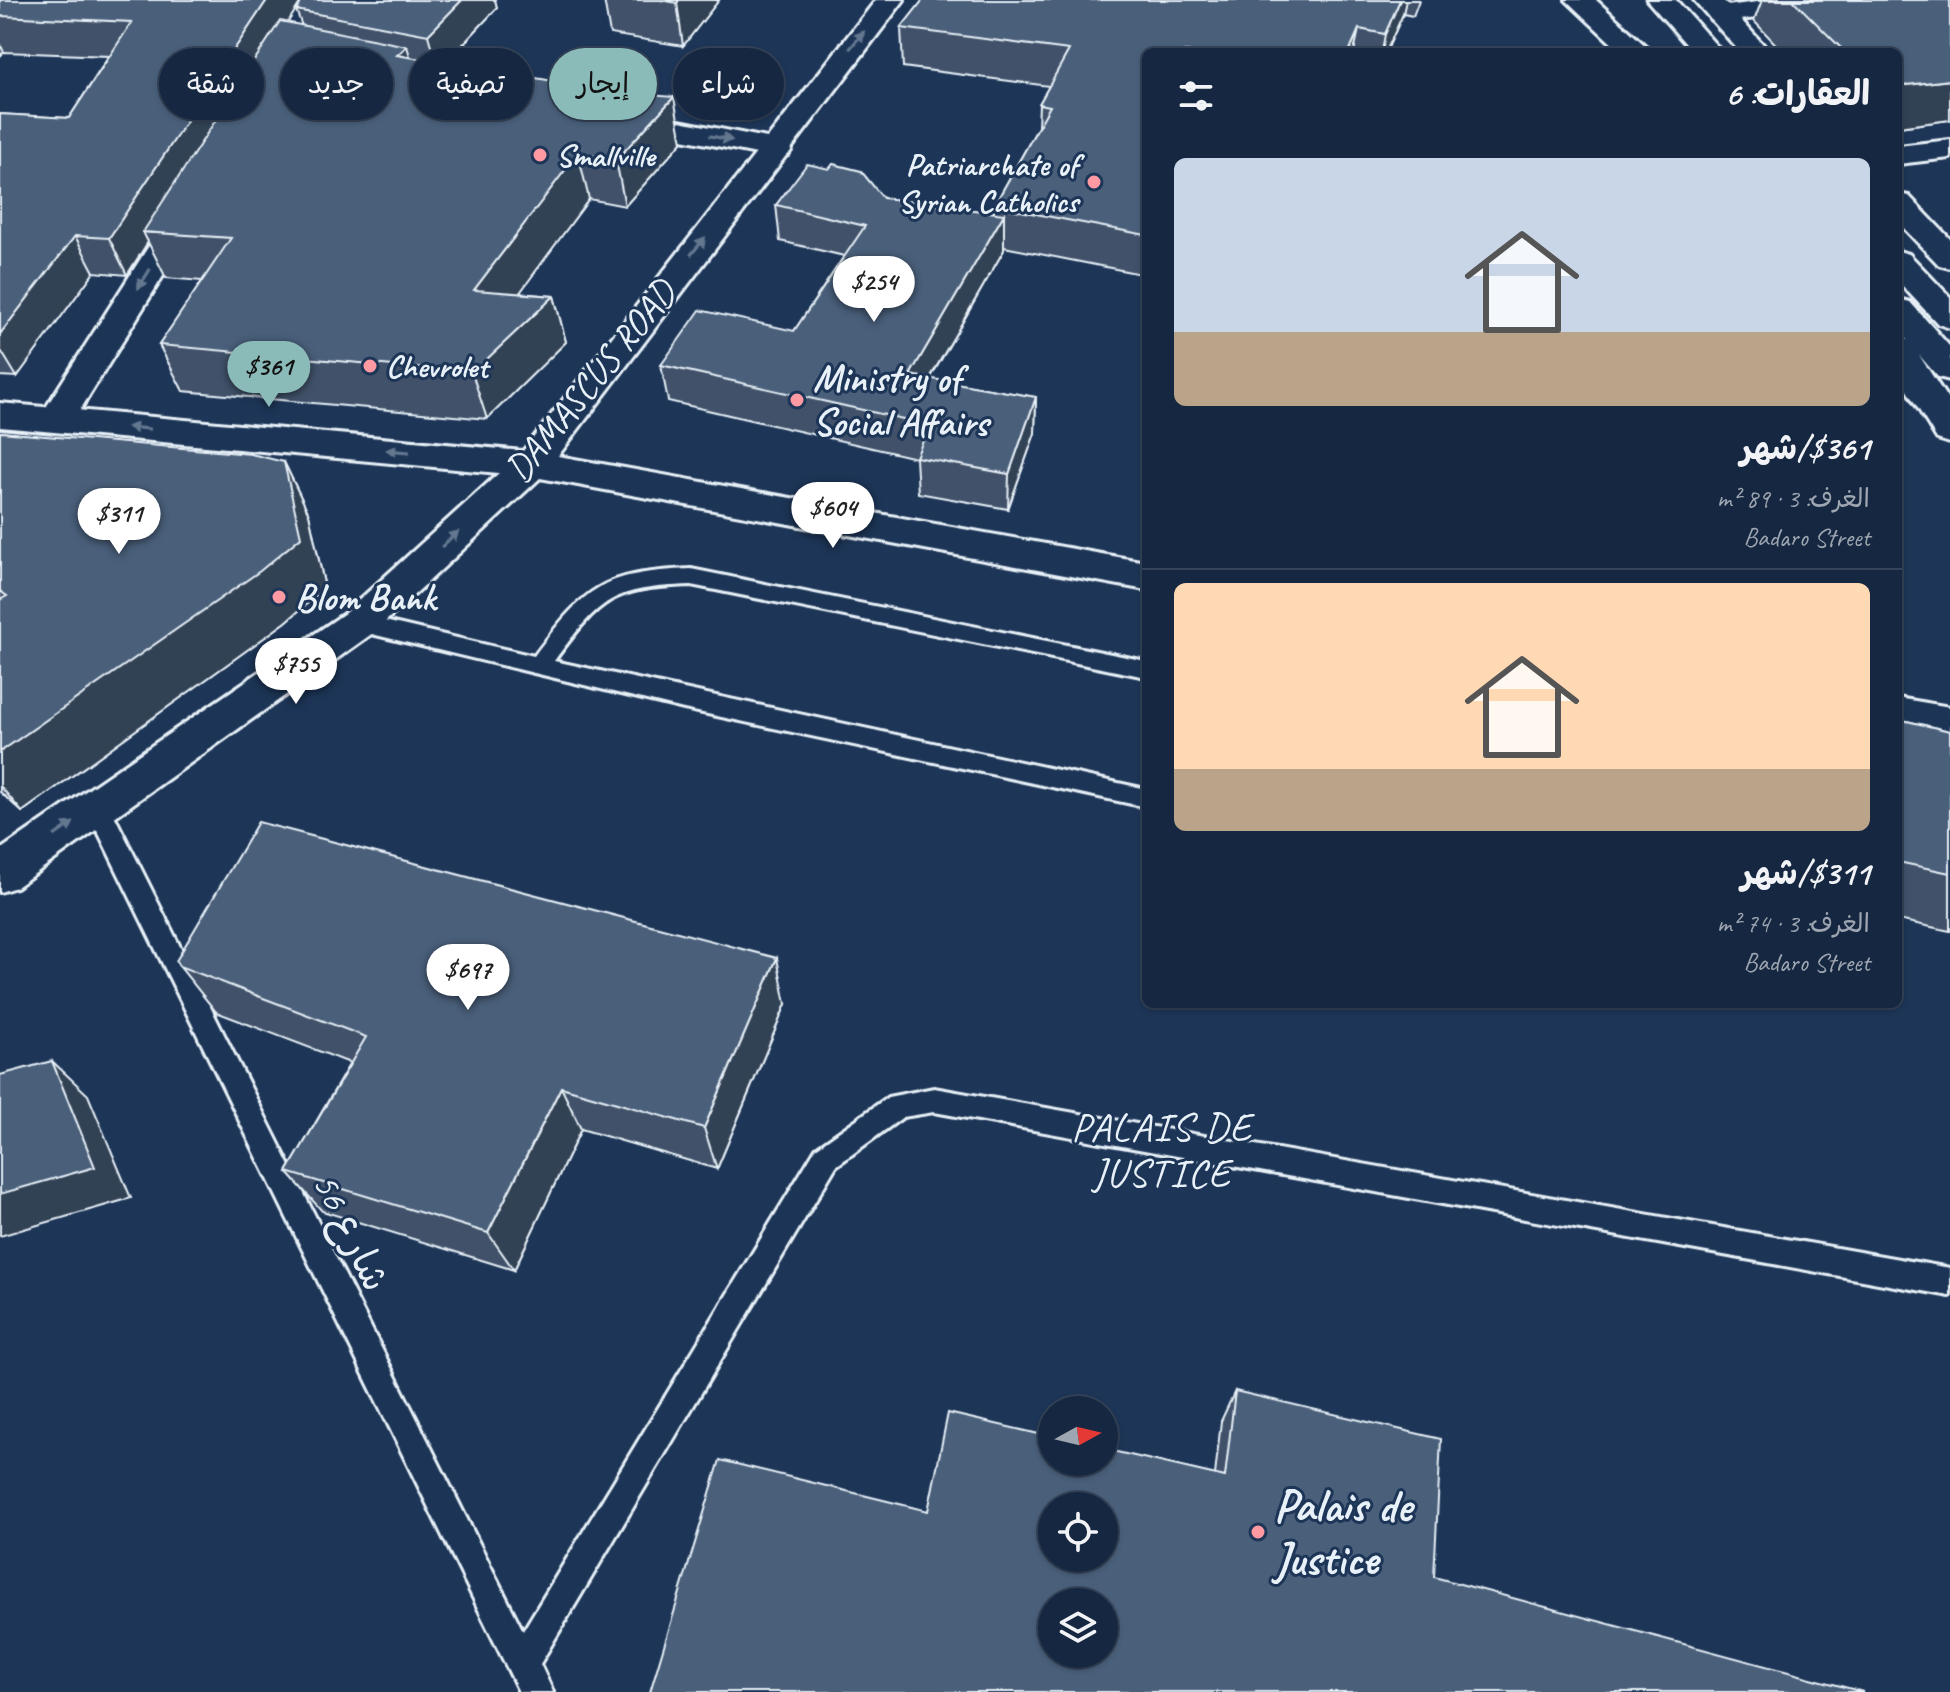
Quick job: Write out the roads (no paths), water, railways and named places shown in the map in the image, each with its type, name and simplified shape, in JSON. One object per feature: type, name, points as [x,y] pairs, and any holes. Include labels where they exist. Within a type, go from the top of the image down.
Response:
[{"type":"main road","name":"DAMASCUS ROAD","points":[[0,874],[359,623],[532,464],[662,291],[777,149],[852,46],[890,0]]},
{"type":"main road","points":[[1578,0],[1618,48]]},
{"type":"main road","points":[[1578,0],[1633,48]]},
{"type":"main road","points":[[1619,0],[1662,48]]},
{"type":"main road","points":[[1661,0],[1704,48]]},
{"type":"main road","points":[[1714,7],[1847,0]]},
{"type":"main road","points":[[1714,7],[1743,48]]},
{"type":"main road","points":[[1714,7],[1752,48]]},
{"type":"main road","points":[[629,120],[777,149]]},
{"type":"main road","points":[[1902,155],[1950,149]]},
{"type":"main road","points":[[56,420],[204,184]]},
{"type":"main road","points":[[1902,207],[1950,258]]},
{"type":"main road","points":[[1902,251],[1950,293]]},
{"type":"main road","points":[[1902,265],[1950,317]]},
{"type":"main road","points":[[1902,314],[1950,369]]},
{"type":"main road","points":[[1902,355],[1950,431]]},
{"type":"main road","points":[[1902,387],[1950,444]]},
{"type":"main road","points":[[0,415],[532,464],[1142,575]]},
{"type":"main road","points":[[1902,715],[1950,723]]},
{"type":"lane","points":[[539,665],[583,608],[602,590],[636,579],[691,577],[1142,668]]},
{"type":"lane","points":[[359,623],[1142,797]]},
{"type":"lane","name":"شارع 56","points":[[97,805],[536,1692]]},
{"type":"lane","points":[[522,1663],[826,1157],[897,1106],[934,1100],[1950,1282]]},
{"type":"place","name":"Smallville","points":[[540,155]]},
{"type":"place","name":"Patriarchate of Syrian Catholics","points":[[1094,182]]},
{"type":"place","name":"Chevrolet","points":[[370,366]]},
{"type":"place","name":"Ministry of Social Affairs","points":[[797,400]]},
{"type":"place","name":"Blom Bank","points":[[279,597]]},
{"type":"place","name":"Palais de Justice","points":[[1258,1532]]},
{"type":"district","name":"PALAIS DE JUSTICE","points":[[1162,1150]]}]
